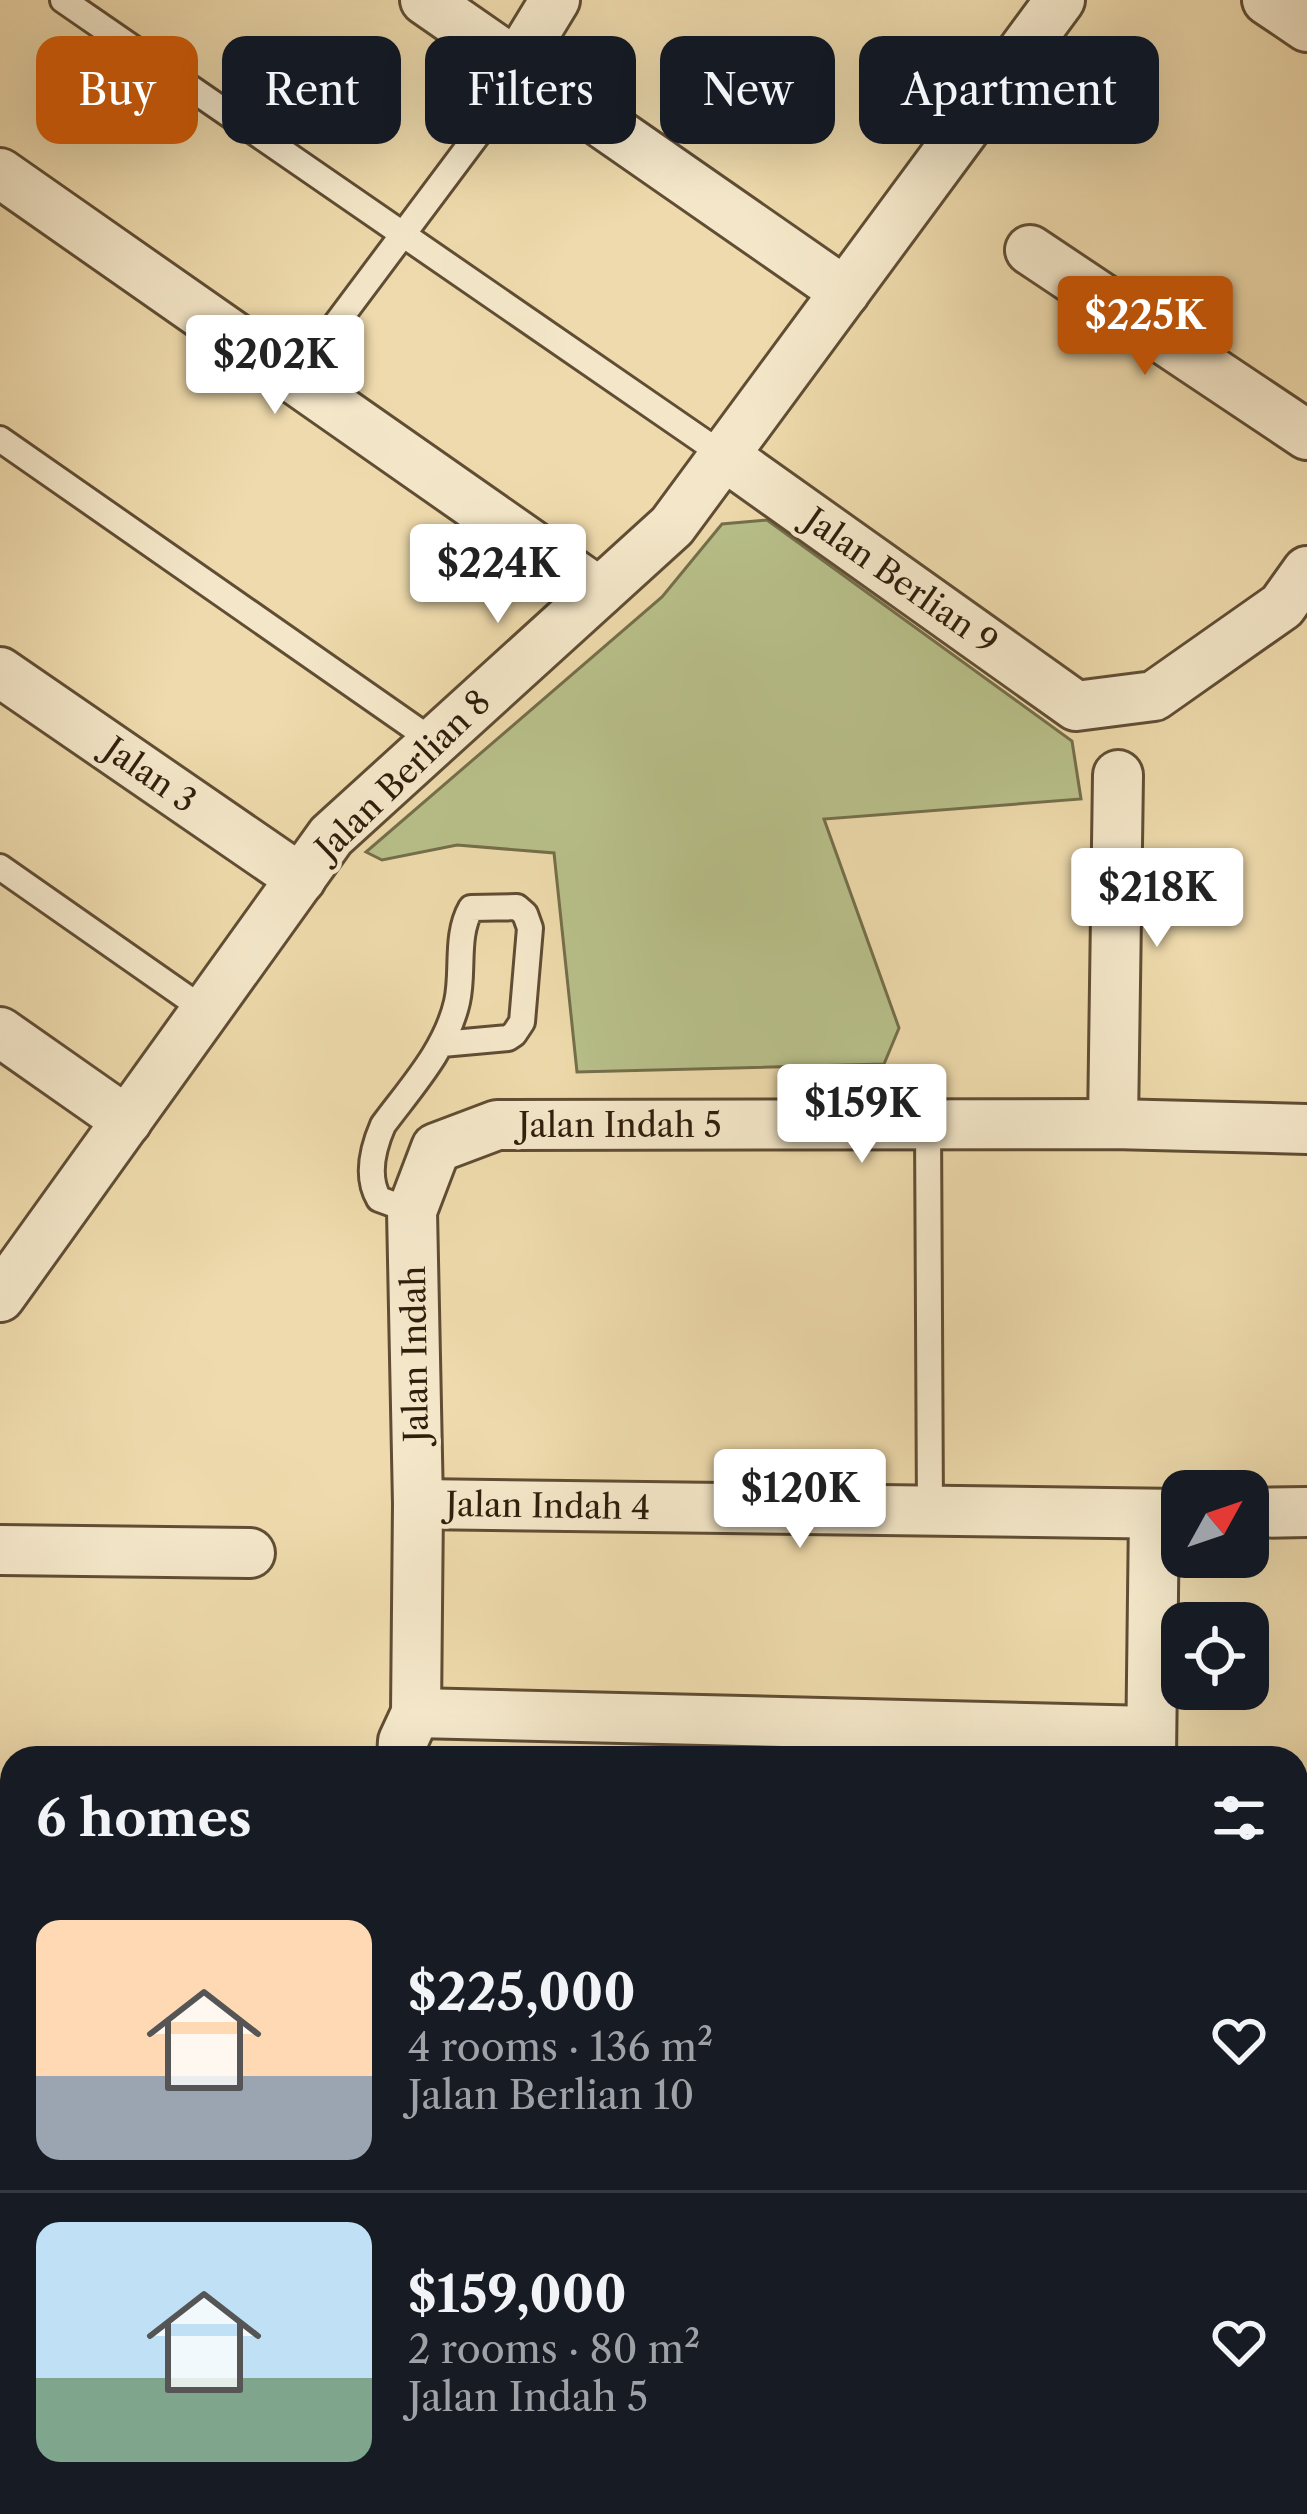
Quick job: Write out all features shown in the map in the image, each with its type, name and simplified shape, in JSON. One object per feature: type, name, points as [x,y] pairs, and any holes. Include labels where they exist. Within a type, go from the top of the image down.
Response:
[{"type":"street","points":[[425,0],[476,36]]},
{"type":"street","points":[[534,36],[556,0]]},
{"type":"street","points":[[1267,0],[1307,27]]},
{"type":"street","name":"Jalan Berlian 8","points":[[0,1297],[332,836],[672,526],[845,292],[1045,5]]},
{"type":"street","points":[[631,144],[845,292]]},
{"type":"street","points":[[3,181],[599,592]]},
{"type":"street","points":[[1030,250],[1307,435]]},
{"type":"street","name":"Jalan Berlian 9","points":[[726,457],[1076,706],[1154,696],[1282,606],[1307,571]]},
{"type":"street","name":"Jalan 3","points":[[0,672],[301,879]]},
{"type":"street","points":[[1113,1124],[1118,775]]},
{"type":"street","points":[[0,1032],[127,1120]]},
{"type":"street","name":"Jalan Indah 5","points":[[412,1211],[436,1148],[497,1125],[1113,1124],[1307,1129]]},
{"type":"street","name":"Jalan Indah","points":[[412,1211],[418,1504],[409,1736],[440,1746]]},
{"type":"street","name":"Jalan Indah 4","points":[[418,1504],[1161,1514]]},
{"type":"street","points":[[1269,1513],[1307,1512]]},
{"type":"street","points":[[0,1550],[250,1553]]},
{"type":"street","points":[[409,1736],[1151,1744],[1163,1578]]},
{"type":"lane","points":[[63,0],[726,457]]},
{"type":"lane","points":[[294,380],[470,144]]},
{"type":"lane","points":[[0,439],[433,741]]},
{"type":"lane","points":[[0,868],[206,1011]]},
{"type":"lane","points":[[412,1211],[379,1199],[371,1185],[376,1141],[382,1125],[442,1044],[457,1001],[464,920],[471,908],[517,907],[530,928],[522,1022],[508,1038],[442,1044]]},
{"type":"lane","points":[[928,1124],[930,1511]]},
{"type":"green space","points":[[767,520],[1072,741],[1081,799],[824,819],[899,1028],[884,1064],[577,1072],[554,853],[457,845],[382,860],[366,852],[662,597],[722,524]]}]
